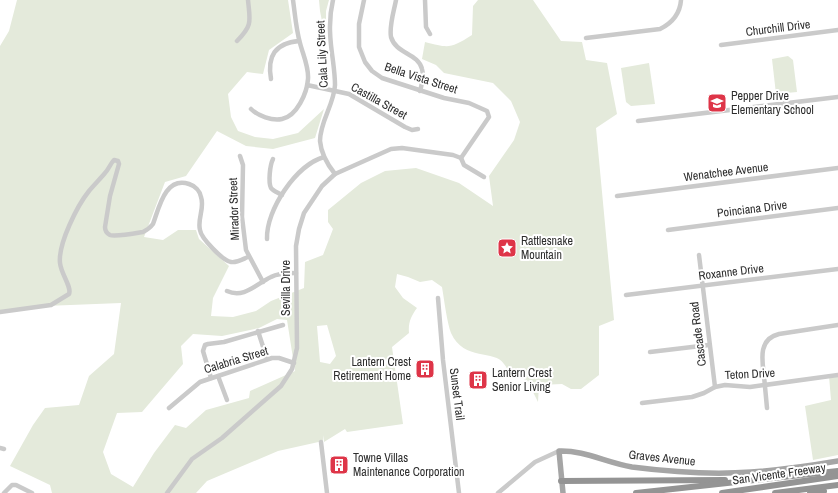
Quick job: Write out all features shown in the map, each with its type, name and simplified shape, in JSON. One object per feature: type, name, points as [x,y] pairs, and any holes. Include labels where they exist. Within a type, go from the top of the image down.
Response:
[{"type":"highway","points":[[636,493],[838,471]]},
{"type":"highway","name":"San Vicente Freeway","points":[[722,493],[838,476]]},
{"type":"highway","points":[[561,481],[732,480],[740,482]]},
{"type":"highway","points":[[810,493],[838,486]]},
{"type":"highway","name":"San Vicente Freeway","points":[[775,493],[838,486]]},
{"type":"main road","name":"Graves Avenue","points":[[559,451],[578,452],[633,467],[681,472],[751,472],[796,468],[838,461]]},
{"type":"main road","points":[[559,451],[563,493]]},
{"type":"street","points":[[237,41],[246,32],[250,22],[248,0]]},
{"type":"street","points":[[251,109],[256,114],[271,118],[278,119],[288,117],[297,108],[307,85],[307,69],[299,42],[293,0]]},
{"type":"street","name":"Cala Lily Street","points":[[333,0],[330,17],[330,32],[335,84],[321,132],[321,145],[324,157],[335,174]]},
{"type":"street","name":"Bella Vista Street","points":[[364,0],[359,24],[359,47],[365,62],[372,71],[382,78],[420,91],[469,103],[487,111],[489,114],[489,117],[461,158]]},
{"type":"street","points":[[396,0],[391,29],[392,38],[399,49],[415,58],[422,68],[423,76],[420,91]]},
{"type":"street","points":[[425,0],[426,27],[430,34]]},
{"type":"street","points":[[586,38],[660,29],[667,25],[675,17],[681,7],[681,0]]},
{"type":"street","name":"Churchill Drive","points":[[721,45],[838,30]]},
{"type":"street","points":[[271,79],[269,69],[273,53],[285,44],[299,42]]},
{"type":"street","name":"Castilla Street","points":[[307,85],[349,94],[405,127],[412,130],[418,129]]},
{"type":"street","points":[[638,121],[838,97]]},
{"type":"street","name":"Sevilla Drive","points":[[167,493],[192,459],[222,438],[281,386],[289,376],[294,363],[297,348],[296,246],[304,213],[322,186],[335,174],[386,151],[395,149],[402,148],[453,155],[461,158]]},
{"type":"street","name":"Mirador Street","points":[[240,156],[244,165],[242,217],[246,250],[248,257],[263,282]]},
{"type":"street","points":[[267,239],[270,218],[289,184],[302,169],[319,158],[324,157]]},
{"type":"street","points":[[461,158],[464,165],[484,177]]},
{"type":"street","points":[[273,159],[270,165],[270,184],[272,188],[282,195]]},
{"type":"street","points":[[0,312],[51,305],[69,294],[70,288],[64,278],[61,267],[60,256],[62,245],[69,226],[88,192],[106,172],[112,162],[116,160],[119,164],[110,196],[105,227],[107,233],[114,235],[148,230],[153,224],[167,190],[175,184],[188,184],[193,186],[201,195],[202,208],[200,230],[206,241],[228,261],[235,262],[248,257]]},
{"type":"street","name":"Wenatchee Avenue","points":[[617,196],[838,168]]},
{"type":"street","name":"Poinciana Drive","points":[[668,230],[838,208]]},
{"type":"street","name":"Cascade Road","points":[[699,255],[715,387]]},
{"type":"street","name":"Roxanne Drive","points":[[626,295],[838,269]]},
{"type":"street","points":[[227,291],[233,294],[243,293],[271,276],[296,273]]},
{"type":"street","name":"Sunset Trail","points":[[438,298],[443,360],[459,493]]},
{"type":"street","points":[[211,378],[203,351],[205,345],[224,342],[283,325]]},
{"type":"street","points":[[767,408],[762,357],[768,340],[776,335],[838,326]]},
{"type":"street","points":[[258,331],[267,359]]},
{"type":"street","points":[[650,352],[709,345]]},
{"type":"street","name":"Calabria Street","points":[[169,408],[200,382],[211,378],[267,359],[278,358],[294,363]]},
{"type":"street","name":"Teton Drive","points":[[642,403],[692,397],[715,387],[725,385],[750,387],[838,375]]},
{"type":"street","points":[[218,376],[227,400]]},
{"type":"street","points":[[321,442],[327,493]]},
{"type":"street","name":"Graves Avenue","points":[[498,493],[535,462],[559,451]]},
{"type":"street","points":[[4,493],[12,485],[16,485],[32,493]]},
{"type":"green space","points":[[17,0],[288,0],[293,33],[269,50],[263,74],[247,72],[228,94],[231,117],[238,131],[255,137],[273,139],[298,133],[324,109],[315,138],[273,149],[246,146],[217,131],[186,176],[165,182],[144,237],[163,240],[178,230],[196,230],[199,239],[229,266],[213,298],[211,316],[233,317],[256,311],[271,301],[304,288],[305,262],[323,255],[333,229],[328,222],[328,210],[361,183],[385,171],[416,168],[459,183],[493,206],[489,176],[514,140],[520,122],[511,101],[493,83],[444,73],[436,65],[422,59],[425,42],[449,46],[459,43],[472,35],[473,6],[478,0],[533,0],[561,41],[582,42],[586,60],[607,63],[617,114],[596,128],[614,320],[599,326],[599,375],[581,389],[571,389],[562,384],[539,385],[538,402],[527,380],[509,375],[506,366],[500,360],[494,357],[471,352],[457,342],[451,333],[442,287],[432,280],[420,282],[397,274],[395,287],[403,298],[417,308],[410,320],[409,333],[392,347],[403,424],[347,432],[345,429],[324,442],[323,435],[323,441],[278,451],[207,481],[196,493],[52,493],[50,485],[10,466],[33,425],[45,408],[79,405],[89,376],[114,354],[121,303],[45,306],[0,311],[0,46],[9,31]],"holes":[[[277,319],[287,320],[295,371],[250,391],[249,398],[206,410],[186,428],[175,425],[154,453],[133,487],[111,474],[103,452],[117,413],[142,412],[183,364],[181,346],[193,334],[222,336],[259,328]],[[327,325],[336,356],[330,364],[320,362],[317,326]]]},
{"type":"green space","points":[[319,0],[329,0],[326,11],[326,42],[320,11]]},
{"type":"green space","points":[[788,56],[793,60],[797,92],[776,94],[772,59]]},
{"type":"green space","points":[[649,63],[655,104],[631,106],[626,102],[621,68]]},
{"type":"green space","points":[[838,375],[838,455],[813,460],[805,406],[831,400],[829,376]]},
{"type":"place","name":"Pepper Drive Elementary School","points":[[717,103]]},
{"type":"place","name":"Rattlesnake Mountain","points":[[507,248]]},
{"type":"place","name":"Lantern Crest Retirement Home","points":[[425,369]]},
{"type":"place","name":"Lantern Crest Senior Living","points":[[478,380]]},
{"type":"place","name":"Towne Villas Maintenance Corporation","points":[[339,465]]}]
